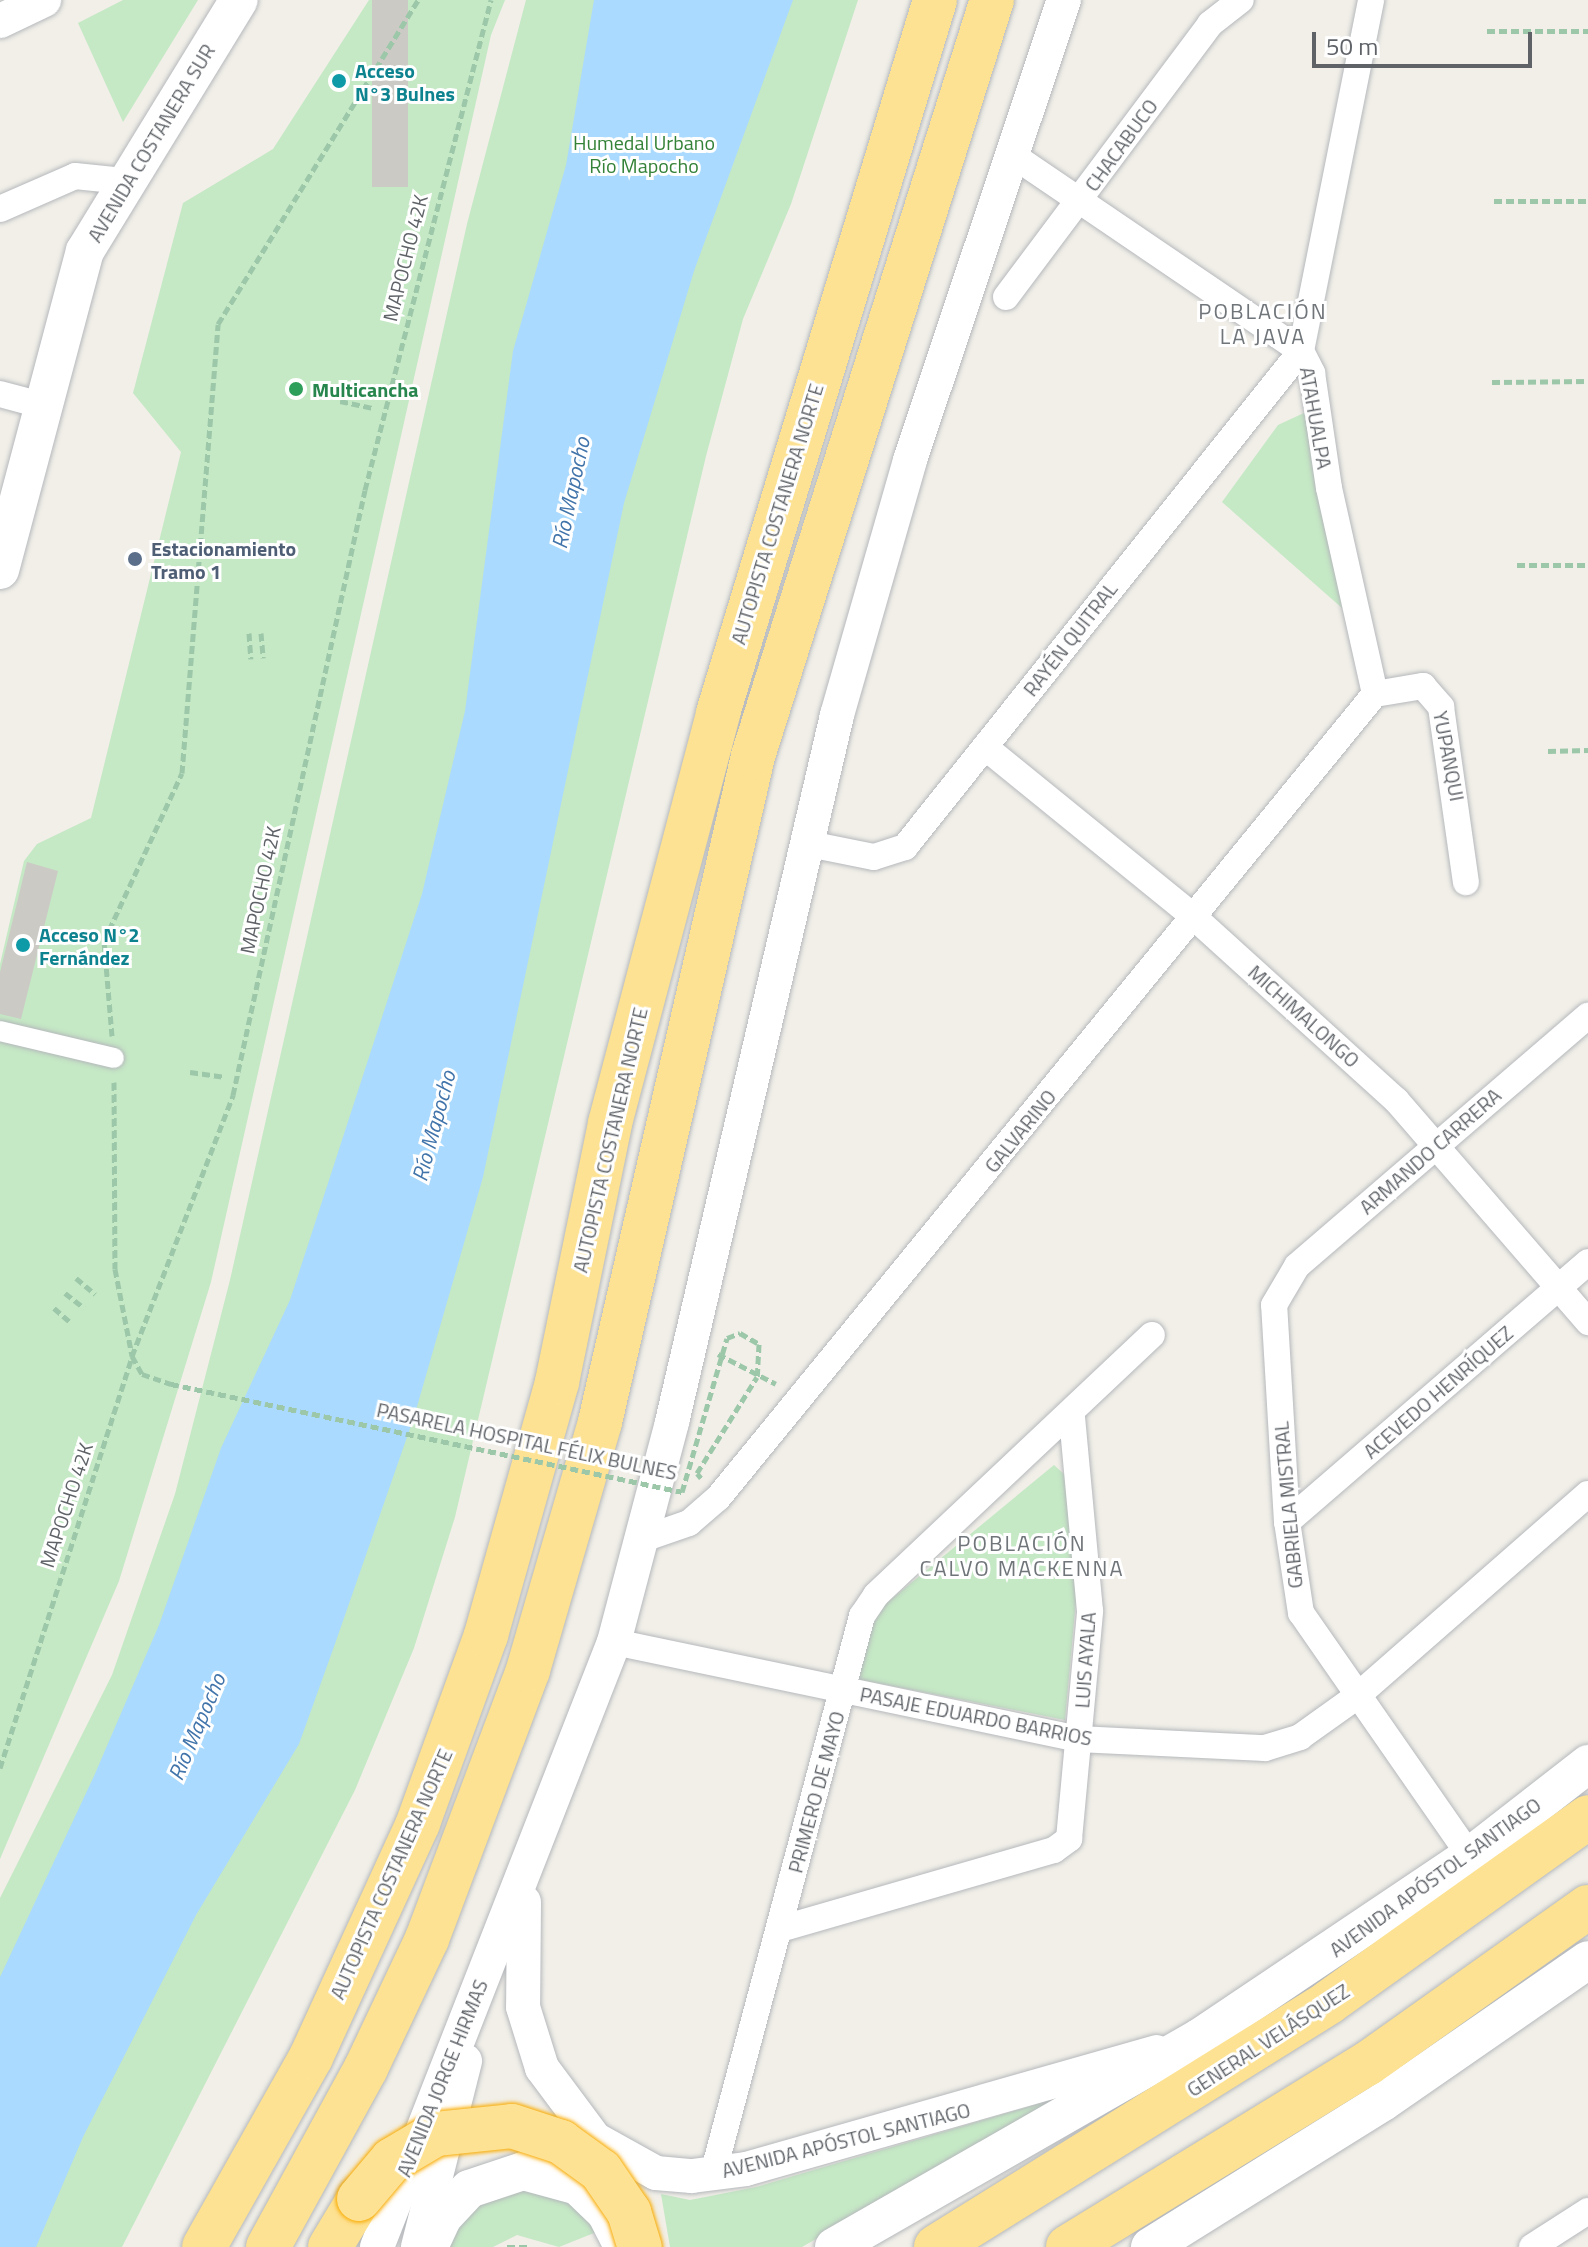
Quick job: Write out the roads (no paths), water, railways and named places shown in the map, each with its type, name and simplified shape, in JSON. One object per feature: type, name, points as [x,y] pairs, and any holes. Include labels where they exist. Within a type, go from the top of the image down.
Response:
[{"type":"highway","name":"AUTOPISTA COSTANERA NORTE","points":[[204,2247],[317,2044],[418,1823],[486,1635],[539,1454],[610,1123],[718,713],[935,0]]},
{"type":"highway","points":[[268,2247],[366,2068],[427,1939],[528,1670],[600,1422],[753,756],[992,0]]},
{"type":"highway","name":"GENERAL VELÁSQUEZ","points":[[936,2247],[1329,2002],[1588,1817]]},
{"type":"highway","points":[[1068,2247],[1367,2064],[1588,1907]]},
{"type":"highway","points":[[330,2247],[359,2199],[392,2160],[436,2134],[512,2126],[561,2142],[601,2171],[629,2212],[640,2247]]},
{"type":"main road","name":"AVENIDA COSTANERA SUR","points":[[0,570],[80,264],[124,181],[239,0]]},
{"type":"main road","name":"AVENIDA APÓSTOL SANTIAGO","points":[[834,2247],[1199,2038],[1470,1856],[1588,1764]]},
{"type":"main road","points":[[1150,2247],[1383,2102],[1586,1966]]},
{"type":"main road","points":[[429,2247],[443,2217],[469,2189],[523,2171],[560,2177],[585,2192],[606,2213],[621,2247]]},
{"type":"street","points":[[0,21],[44,0]]},
{"type":"street","points":[[490,1961],[614,1642],[643,1539],[804,843],[910,460],[1064,0]]},
{"type":"street","name":"CHACABUCO","points":[[1006,297],[1210,24],[1241,0]]},
{"type":"street","name":"ATAHUALPA","points":[[1371,0],[1301,351],[1312,373],[1329,488],[1375,694]]},
{"type":"street","points":[[1011,154],[1301,351]]},
{"type":"street","points":[[0,209],[75,176],[124,181]]},
{"type":"street","name":"RAYÉN QUITRAL","points":[[804,843],[874,857],[894,853],[985,747],[1301,351]]},
{"type":"street","points":[[0,394],[41,405]]},
{"type":"street","name":"YUPANQUI","points":[[1375,694],[1423,686],[1441,707],[1466,882]]},
{"type":"street","name":"GALVARINO","points":[[643,1539],[689,1523],[718,1498],[1375,694]]},
{"type":"street","name":"MICHIMALONGO","points":[[985,747],[1194,917],[1396,1100],[1588,1322]]},
{"type":"street","name":"ARMANDO CARRERA","points":[[1278,1292],[1297,1266],[1588,1016]]},
{"type":"street","points":[[0,1031],[114,1058]]},
{"type":"street","name":"ACEVEDO HENRÍQUEZ","points":[[1287,1522],[1588,1262]]},
{"type":"street","name":"GABRIELA MISTRAL","points":[[1278,1292],[1274,1318],[1287,1522],[1301,1613],[1356,1697],[1470,1856]]},
{"type":"street","name":"PRIMERO DE MAYO","points":[[713,2174],[858,1627],[876,1595],[1072,1416],[1152,1335]]},
{"type":"street","name":"LUIS AYALA","points":[[780,1929],[1061,1848],[1070,1833],[1090,1611],[1072,1416]]},
{"type":"street","name":"PASAJE EDUARDO BARRIOS","points":[[614,1642],[1078,1739],[1265,1748],[1300,1737],[1356,1697],[1588,1494]]},
{"type":"street","name":"AVENIDA APÓSTOL SANTIAGO","points":[[527,1866],[523,2007],[552,2088],[595,2139],[626,2162],[671,2175],[713,2174],[961,2111],[1199,2038]]},
{"type":"street","name":"AVENIDA JORGE HIRMAS","points":[[377,2247],[444,2063],[490,1961]]},
{"type":"street","name":"AVENIDA JORGE HIRMAS","points":[[418,2247],[490,1961]]},
{"type":"street","points":[[1532,2247],[1588,2211]]},
{"type":"water","name":"Río Mapocho","points":[[594,0],[793,0],[694,271],[624,503],[483,1177],[414,1417],[336,1641],[299,1744],[196,1915],[83,2137],[36,2247],[0,2247],[0,1977],[94,1776],[159,1625],[221,1448],[290,1300],[422,894],[465,711],[513,351],[566,165]]},
{"type":"place","name":"Acceso N°3 Bulnes","points":[[339,81]]},
{"type":"place","name":"Multicancha","points":[[296,389]]},
{"type":"place","name":"Estacionamiento Tramo 1","points":[[135,559]]},
{"type":"place","name":"Acceso N°2 Fernández","points":[[23,945]]},
{"type":"district","name":"POBLACIÓN LA JAVA","points":[[1263,324]]},
{"type":"district","name":"POBLACIÓN CALVO MACKENNA","points":[[1022,1556]]},
{"type":"park label","name":"Humedal Urbano Río Mapocho","points":[[644,154]]}]
